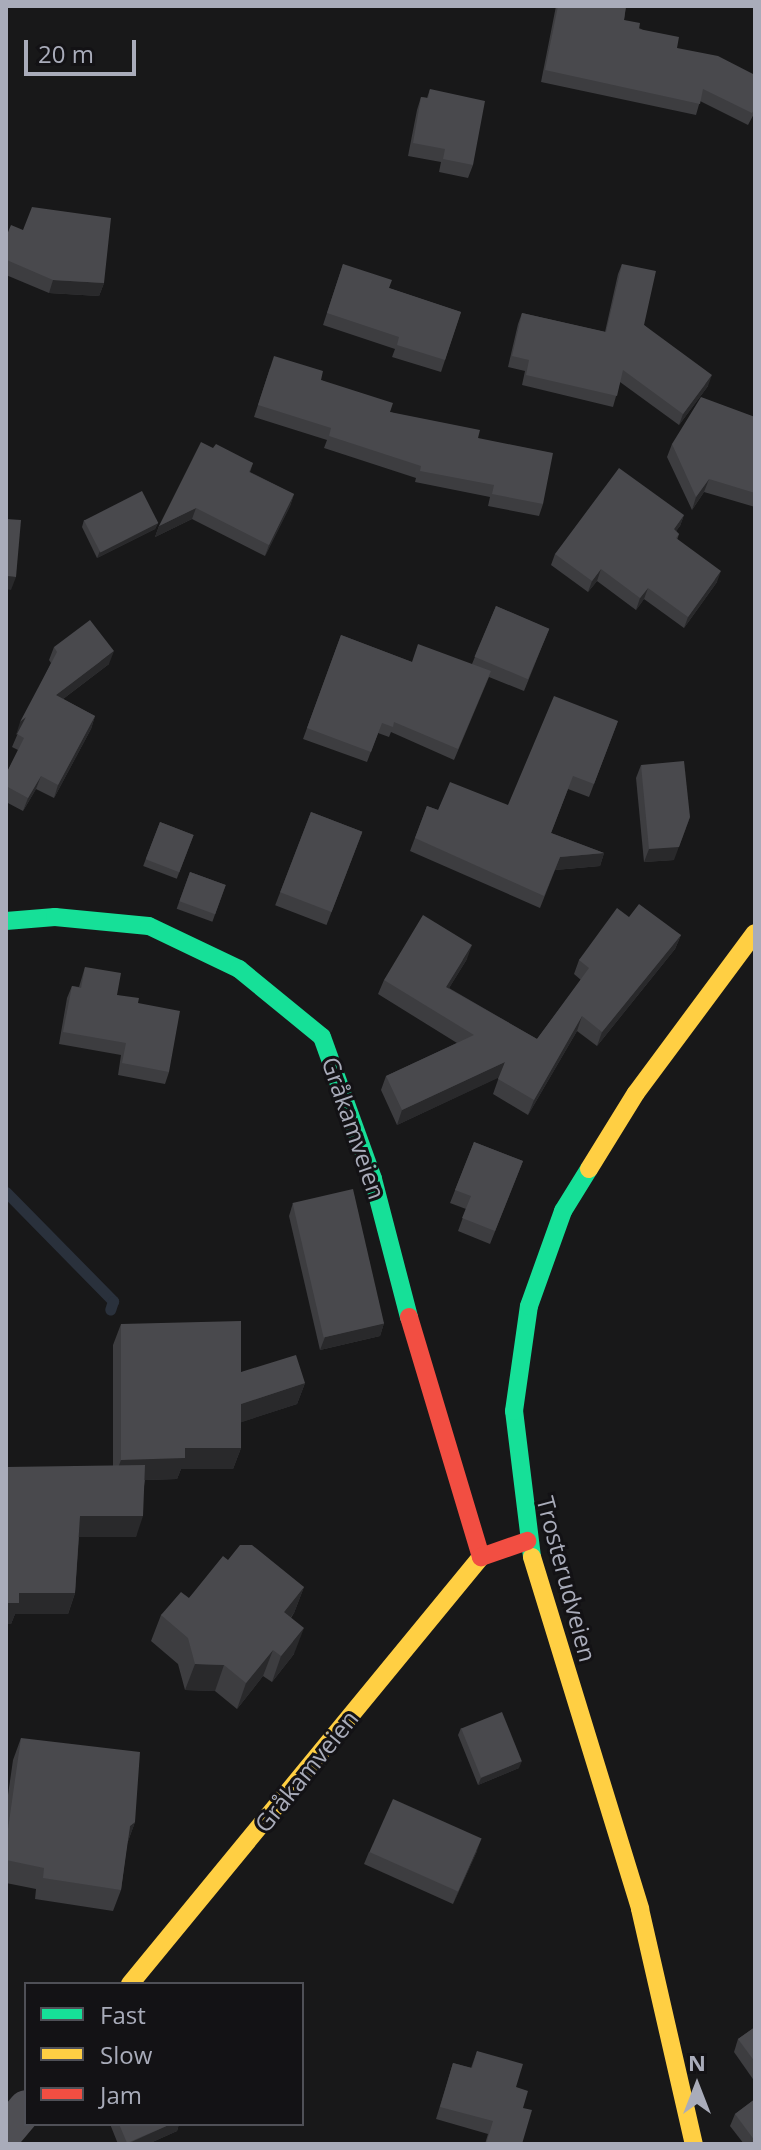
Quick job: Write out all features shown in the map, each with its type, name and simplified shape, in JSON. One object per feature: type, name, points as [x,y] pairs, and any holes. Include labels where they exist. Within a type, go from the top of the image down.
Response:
[{"type":"street","name":"Gråkamveien","points":[[6,921],[55,917],[149,926],[239,969],[279,997],[322,1037],[373,1179],[417,1348],[481,1557],[132,1982]]},
{"type":"street","name":"Trosterudveien","points":[[694,2144],[640,1909],[527,1541],[514,1411],[523,1336],[544,1255],[592,1159],[755,933]]},
{"type":"street","points":[[481,1557],[527,1541]]},
{"type":"street","points":[[6,2132],[24,2110]]},
{"type":"building","points":[[558,6],[626,6],[624,20],[640,23],[639,29],[679,37],[677,48],[718,56],[755,75],[755,108],[752,113],[703,89],[700,104],[545,70]]},
{"type":"building","points":[[430,89],[485,101],[473,165],[443,159],[445,149],[413,143],[421,97],[428,98]]},
{"type":"building","points":[[32,207],[111,218],[104,283],[53,280],[6,259],[6,237],[11,225],[23,230]]},
{"type":"building","points":[[343,264],[392,280],[389,288],[461,312],[445,360],[397,345],[399,337],[327,313]]},
{"type":"building","points":[[622,264],[656,271],[644,325],[712,375],[683,414],[623,370],[617,396],[526,375],[529,360],[512,356],[522,313],[606,332]]},
{"type":"building","points":[[274,356],[323,371],[321,380],[393,403],[390,412],[480,430],[478,438],[553,453],[543,504],[492,494],[494,485],[420,471],[421,466],[329,436],[331,428],[258,405]]},
{"type":"building","points":[[701,397],[755,417],[755,493],[709,479],[696,497],[672,444]]},
{"type":"building","points":[[201,442],[213,448],[216,444],[253,463],[249,472],[294,494],[269,545],[196,508],[159,526]]},
{"type":"building","points":[[619,468],[684,515],[674,529],[679,534],[676,538],[721,571],[688,617],[648,588],[640,598],[601,569],[592,581],[555,554]]},
{"type":"building","points":[[142,491],[158,523],[100,553],[84,521]]},
{"type":"building","points":[[6,519],[21,520],[16,577],[6,576]]},
{"type":"building","points":[[496,606],[549,629],[528,679],[475,657]]},
{"type":"building","points":[[90,620],[114,651],[56,695],[95,716],[58,785],[41,776],[28,798],[6,786],[6,774],[24,738],[17,734],[26,717],[20,722],[57,652],[54,647]]},
{"type":"building","points":[[341,635],[412,662],[418,644],[491,671],[458,749],[394,722],[393,727],[382,723],[371,752],[307,728]]},
{"type":"building","points":[[554,696],[618,721],[594,784],[573,776],[551,833],[604,853],[560,857],[544,896],[415,838],[427,806],[438,810],[450,782],[508,805]]},
{"type":"building","points":[[684,761],[690,817],[679,847],[649,849],[641,765]]},
{"type":"building","points":[[311,812],[362,832],[332,912],[280,892]]},
{"type":"building","points":[[160,822],[194,835],[179,872],[146,859]]},
{"type":"building","points":[[190,872],[226,885],[215,914],[179,901]]},
{"type":"building","points":[[639,904],[681,935],[602,1032],[582,1016],[534,1100],[498,1079],[505,1062],[402,1110],[386,1076],[474,1035],[384,980],[423,915],[472,945],[446,987],[537,1039],[589,968],[579,960],[617,908],[629,917]]},
{"type":"building","points":[[85,967],[121,973],[117,995],[139,998],[138,1003],[180,1011],[169,1072],[122,1063],[126,1043],[63,1032],[72,986],[81,988]]},
{"type":"building","points":[[474,1142],[523,1161],[495,1231],[462,1218],[471,1196],[455,1190]]},
{"type":"building","points":[[353,1189],[384,1323],[324,1337],[293,1203]]},
{"type":"building","points":[[241,1321],[241,1372],[296,1355],[305,1383],[241,1404],[241,1448],[185,1448],[185,1458],[121,1460],[121,1324]]},
{"type":"building","points":[[145,1465],[143,1516],[80,1516],[75,1593],[19,1593],[19,1603],[6,1603],[6,1467]]},
{"type":"building","points":[[240,1545],[252,1545],[304,1587],[284,1612],[304,1628],[281,1656],[273,1650],[246,1683],[224,1665],[195,1664],[188,1638],[161,1615],[181,1592],[189,1598],[223,1556],[228,1560]]},
{"type":"building","points":[[502,1712],[522,1761],[481,1778],[461,1728]]},
{"type":"building","points":[[21,1738],[140,1752],[135,1822],[130,1826],[121,1890],[43,1878],[44,1868],[6,1860]]},
{"type":"building","points":[[393,1799],[482,1838],[458,1891],[369,1852]]},
{"type":"building","points":[[755,2027],[755,2062],[738,2039]]},
{"type":"building","points":[[477,2051],[523,2064],[516,2087],[528,2091],[523,2108],[532,2110],[522,2144],[486,2144],[493,2121],[440,2107],[453,2063],[472,2068]]},
{"type":"building","points":[[755,2099],[755,2141],[735,2114]]},
{"type":"building","points":[[120,2126],[166,2126],[127,2143]]},
{"type":"waterway","points":[[6,1192],[113,1301],[110,1310]]},
{"type":"traffic: fast","points":[[6,921],[55,917],[149,926],[239,969],[322,1037],[373,1179],[409,1317]]},
{"type":"traffic: fast","points":[[532,1557],[514,1411],[529,1306],[563,1211],[589,1169]]},
{"type":"traffic: slow","points":[[589,1169],[636,1093],[755,933]]},
{"type":"traffic: slow","points":[[132,1982],[481,1557]]},
{"type":"traffic: slow","points":[[532,1557],[640,1909],[694,2144]]},
{"type":"traffic: jam","points":[[409,1317],[481,1557],[527,1541]]}]
